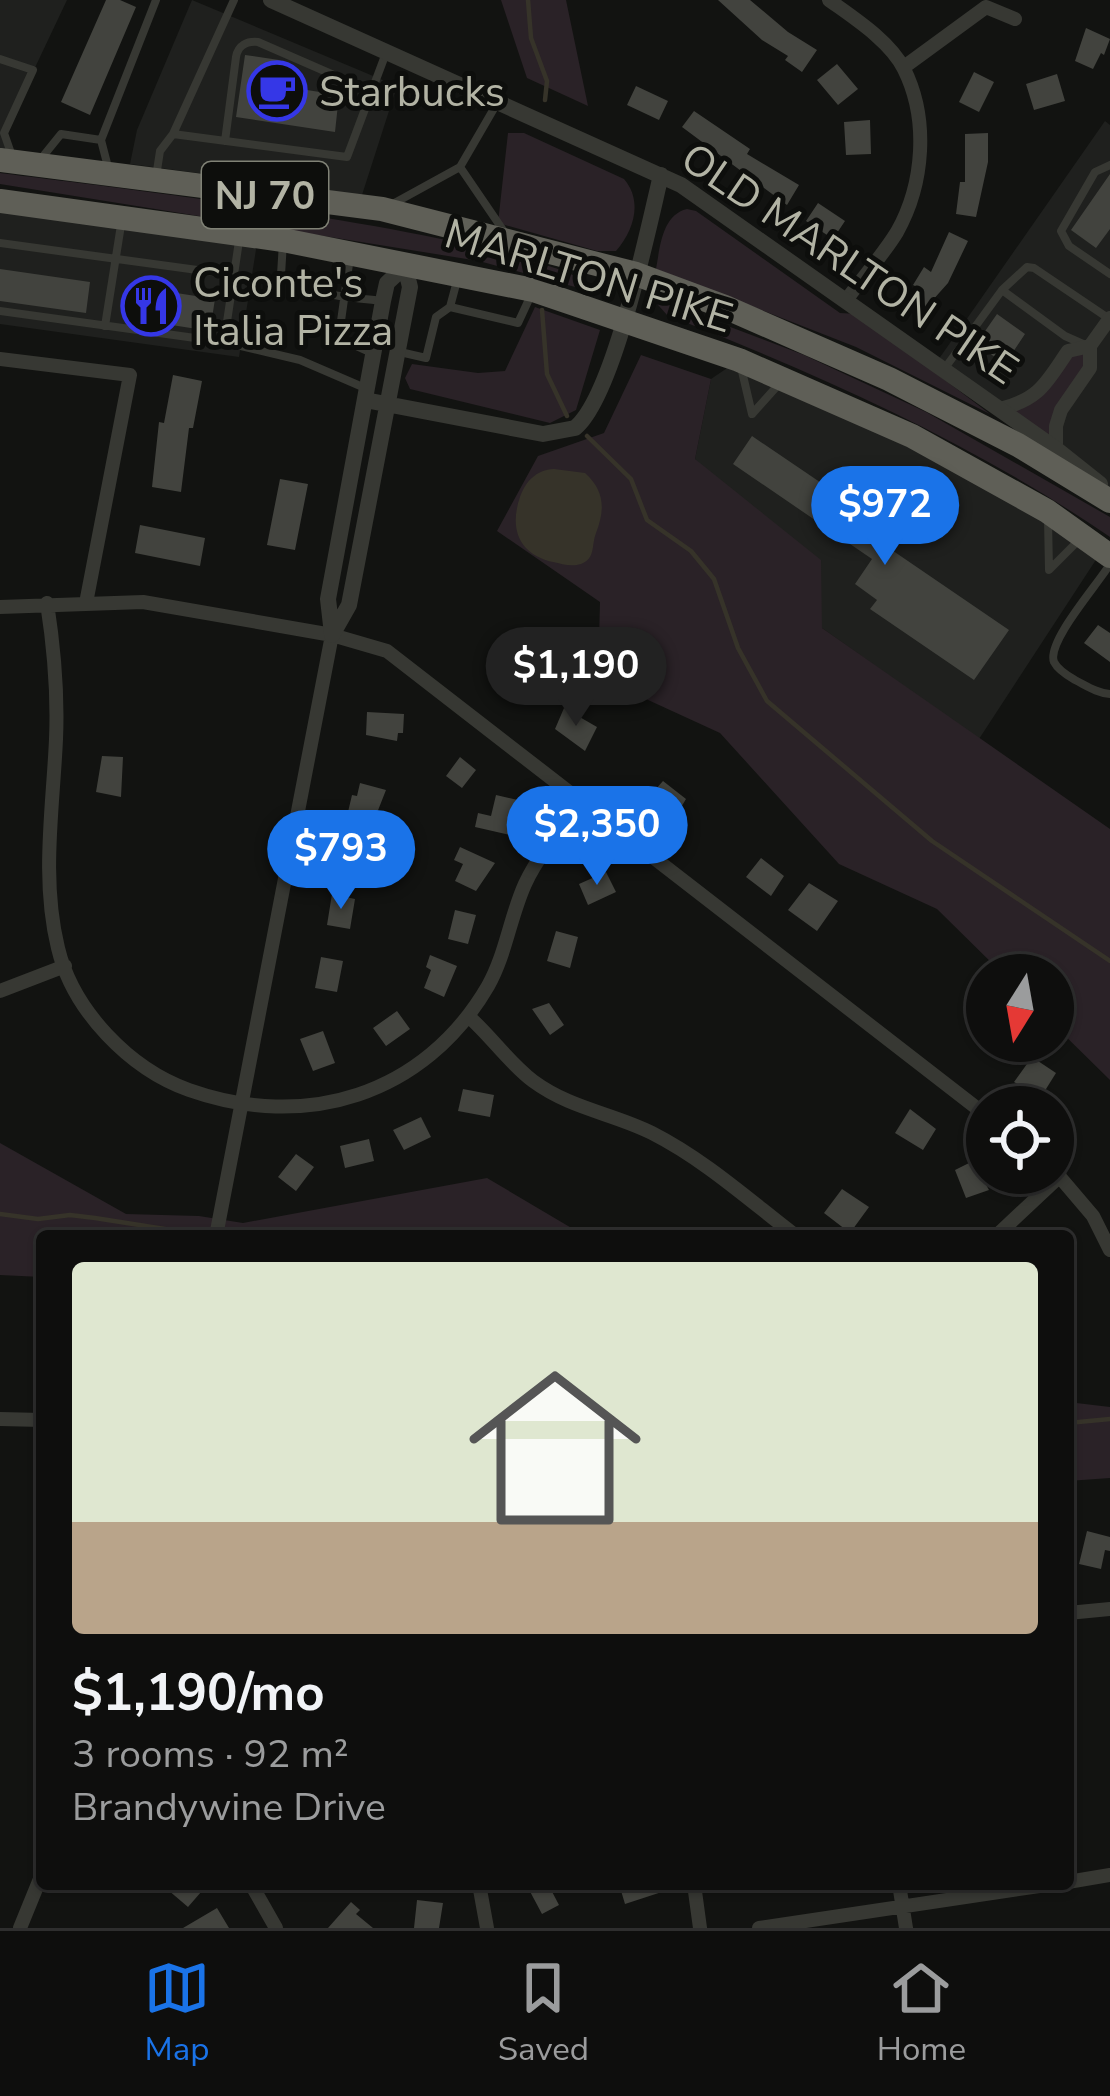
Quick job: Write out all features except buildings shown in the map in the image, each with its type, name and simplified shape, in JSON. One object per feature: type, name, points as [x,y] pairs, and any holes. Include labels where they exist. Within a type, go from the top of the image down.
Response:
[{"type":"highway","name":"MARLTON PIKE","points":[[17,163],[382,209],[636,274],[890,379],[1104,491]]},
{"type":"highway","name":"MARLTON PIKE","points":[[0,201],[284,240],[533,290],[739,360],[912,436],[1047,511],[1110,560]]},
{"type":"street","name":"OLD MARLTON PIKE","points":[[271,0],[661,175],[710,202],[1056,448],[1104,491]]},
{"type":"street","points":[[829,0],[904,67],[919,124],[917,178],[896,233],[847,299]]},
{"type":"street","points":[[904,67],[986,8],[1015,19]]},
{"type":"street","points":[[366,395],[389,406],[543,434],[566,432],[587,415],[624,321],[661,175]]},
{"type":"street","points":[[217,1230],[332,634],[328,599],[382,301],[387,283],[403,265]]},
{"type":"street","points":[[332,634],[349,605],[389,406],[410,287],[403,265]]},
{"type":"street","points":[[1056,448],[1055,426],[1061,410],[1090,368],[1090,346],[1110,318]]},
{"type":"street","points":[[1000,409],[1023,404],[1039,393],[1067,351],[1090,346]]},
{"type":"street","points":[[0,359],[130,375],[86,603]]},
{"type":"street","points":[[0,607],[142,602],[332,634],[387,651],[966,1100]]},
{"type":"street","points":[[47,603],[56,719],[49,885],[58,950],[91,1012],[128,1057],[178,1087],[241,1102],[298,1108],[351,1098],[407,1071],[448,1039],[468,1016],[502,956],[531,872],[582,802]]},
{"type":"street","points":[[0,991],[64,967]]},
{"type":"street","points":[[468,1016],[517,1068],[548,1092],[587,1112],[652,1133],[728,1182],[788,1230]]},
{"type":"street","points":[[1074,1193],[1093,1216],[1110,1250]]},
{"type":"street","points":[[1002,1230],[1035,1194]]},
{"type":"street","points":[[0,1419],[36,1420]]},
{"type":"street","points":[[1074,1612],[1110,1610]]},
{"type":"street","points":[[1074,1881],[1110,1874]]},
{"type":"street","points":[[20,1928],[36,1889]]},
{"type":"street","points":[[254,1890],[276,1928]]},
{"type":"street","points":[[480,1890],[487,1928]]},
{"type":"street","points":[[695,1890],[700,1928]]},
{"type":"street","points":[[900,1890],[906,1928]]},
{"type":"street","points":[[758,1928],[1010,1890]]},
{"type":"lane","points":[[111,177],[101,140],[156,0]]},
{"type":"lane","points":[[156,182],[160,151],[173,134],[234,0]]},
{"type":"lane","points":[[225,141],[237,52],[248,42],[333,74],[355,101],[366,105]]},
{"type":"lane","points":[[173,134],[347,157],[386,52]]},
{"type":"lane","points":[[0,59],[32,70],[2,133],[17,163],[61,134],[101,140]]},
{"type":"lane","points":[[382,209],[460,167],[498,102]]},
{"type":"lane","points":[[1110,165],[1095,172],[1060,231],[1069,246],[1110,274]]},
{"type":"lane","points":[[460,167],[509,240]]},
{"type":"lane","points":[[105,326],[122,218]]},
{"type":"lane","points":[[224,342],[240,234]]},
{"type":"lane","points":[[284,240],[281,275],[288,281],[382,301]]},
{"type":"lane","points":[[0,243],[234,275]]},
{"type":"lane","points":[[351,252],[341,339],[373,353]]},
{"type":"lane","points":[[945,369],[1002,290],[1027,267],[1110,318]]},
{"type":"lane","points":[[399,352],[426,358],[436,317],[450,307],[459,272]]},
{"type":"lane","points":[[450,307],[518,323],[533,290]]},
{"type":"lane","points":[[1002,290],[1065,336],[1090,346]]},
{"type":"lane","points":[[0,311],[224,342],[300,360],[366,395]]},
{"type":"lane","points":[[739,360],[752,414],[782,380]]},
{"type":"lane","points":[[1047,511],[1049,570],[1082,538]]},
{"type":"lane","points":[[1110,560],[1052,653],[1054,664],[1065,674],[1110,694]]},
{"type":"shaded area","points":[[0,0],[67,0],[4,133],[6,156],[0,155]]},
{"type":"shaded area","points":[[192,0],[397,86],[362,195],[130,164],[137,130]]},
{"type":"shaded area","points":[[501,0],[566,0],[588,106],[527,78]]},
{"type":"shaded area","points":[[1105,121],[1110,125],[1110,493],[1056,449],[1039,393],[1000,409],[936,363]]},
{"type":"shaded area","points":[[508,133],[524,133],[624,179],[633,197],[634,215],[616,251],[597,251],[498,223]]},
{"type":"shaded area","points":[[0,173],[419,234],[568,273],[601,294],[479,261],[0,184]]},
{"type":"shaded area","points":[[0,201],[258,237],[239,357],[0,324]]},
{"type":"shaded area","points":[[687,209],[840,313],[857,314],[990,414],[856,347],[656,269],[667,225]]},
{"type":"shaded area","points":[[651,297],[804,355],[926,412],[1110,517],[1110,537],[950,441],[839,387],[667,315]]},
{"type":"shaded area","points":[[535,307],[600,330],[576,410],[550,423],[410,389],[405,378],[412,364],[478,373],[505,371]]},
{"type":"shaded area","points":[[1090,346],[1090,368],[1061,410],[1056,449],[1000,409],[1023,403],[1068,351]]},
{"type":"shaded area","points":[[641,355],[711,379],[695,459],[821,560],[822,628],[1110,829],[1110,1080],[1074,1045],[1074,954],[983,954],[937,909],[839,864],[720,733],[598,677],[600,602],[497,531],[538,456],[604,433]]},
{"type":"shaded area","points":[[739,360],[912,436],[1103,549],[979,739],[822,628],[695,459],[711,379]]},
{"type":"shaded area","points":[[554,469],[585,473],[600,494],[601,516],[592,551],[581,564],[541,558],[525,546],[517,530],[517,509],[525,486],[537,474]]},
{"type":"shaded area","points":[[0,1143],[126,1214],[199,1216],[243,1223],[487,1178],[575,1230],[36,1230],[36,1277],[0,1275]]},
{"type":"shaded area","points":[[1074,1403],[1110,1407],[1110,1478],[1074,1481]]},
{"type":"waterway","points":[[528,0],[531,38],[547,81],[545,100]]},
{"type":"waterway","points":[[542,310],[547,374],[567,416]]},
{"type":"waterway","points":[[587,436],[631,479],[647,520],[691,551],[714,579],[738,648],[767,701],[932,841],[1110,961]]},
{"type":"waterway","points":[[0,1214],[38,1219],[70,1215],[169,1230]]},
{"type":"waterway","points":[[1074,1422],[1110,1419]]},
{"type":"place","name":"Starbucks","points":[[277,91]]},
{"type":"place","name":"Ciconte's Italia Pizza","points":[[151,306]]}]
